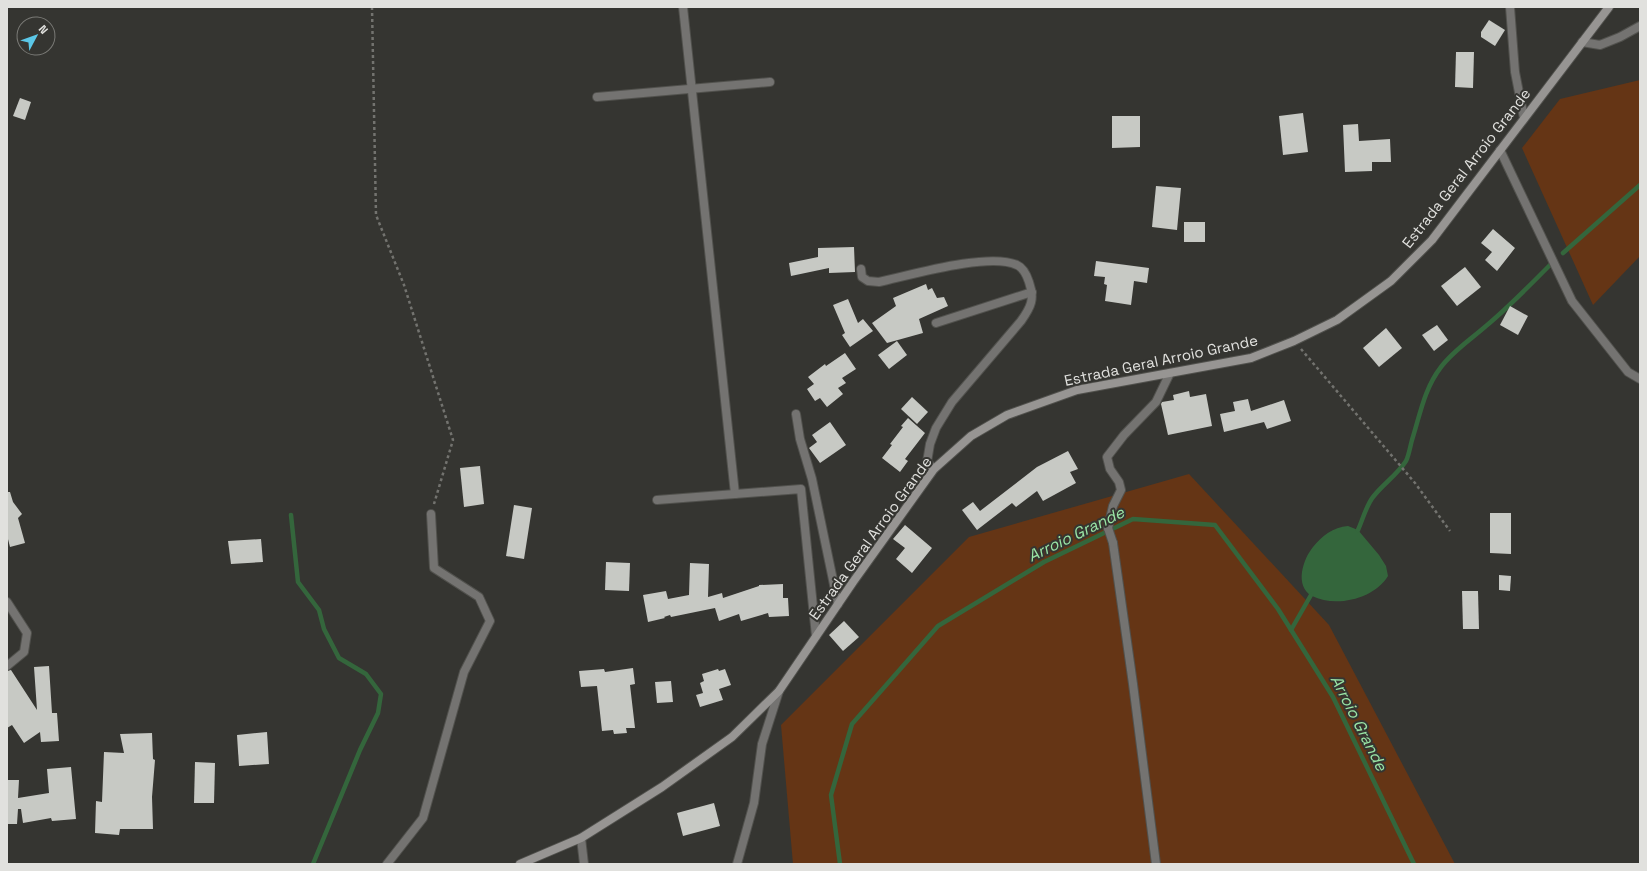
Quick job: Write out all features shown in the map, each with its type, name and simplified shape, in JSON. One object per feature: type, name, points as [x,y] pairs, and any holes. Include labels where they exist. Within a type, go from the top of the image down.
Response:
[{"type":"main road","name":"Estrada Geral Arroio Grande","points":[[520,864],[582,838],[662,787],[732,737],[779,691],[838,604],[934,469],[971,436],[1007,415],[1077,390],[1251,358],[1294,341],[1337,320],[1391,281],[1432,240],[1609,7]]},
{"type":"street","points":[[683,7],[735,494]]},
{"type":"street","points":[[1510,7],[1514,72],[1524,118]]},
{"type":"street","points":[[1582,42],[1600,45],[1620,37],[1640,26]]},
{"type":"street","points":[[597,97],[770,82]]},
{"type":"street","points":[[1500,150],[1572,301],[1628,372],[1640,379]]},
{"type":"street","points":[[861,269],[862,277],[868,281],[879,282],[951,266],[982,262],[1008,262],[1019,266],[1027,275],[1032,292],[1030,308],[1021,321],[952,402],[936,428],[930,444],[927,462],[934,469]]},
{"type":"street","points":[[936,324],[1032,292]]},
{"type":"street","points":[[1156,864],[1113,543],[1108,528],[1113,506],[1121,490],[1120,482],[1110,469],[1107,456],[1124,435],[1156,402],[1170,373]]},
{"type":"street","points":[[796,414],[800,439],[812,479],[838,604]]},
{"type":"street","points":[[657,500],[801,489],[816,636]]},
{"type":"street","points":[[387,864],[423,818],[464,672],[490,621],[480,597],[434,568],[431,514]]},
{"type":"street","points":[[7,602],[27,633],[24,652],[7,666]]},
{"type":"street","points":[[737,864],[754,803],[762,744],[779,691]]},
{"type":"street","points":[[582,838],[584,864]]},
{"type":"path","points":[[372,7],[376,215],[404,285],[453,440],[431,514]]},
{"type":"path","points":[[1294,341],[1415,483],[1450,531]]},
{"type":"shaded area","points":[[1640,80],[1640,256],[1593,305],[1522,148],[1560,99]]},
{"type":"shaded area","points":[[1189,474],[1329,625],[1455,864],[793,864],[781,725],[969,537]]},
{"type":"shaded area","points":[[1348,526],[1358,530],[1379,555],[1386,566],[1388,576],[1374,591],[1354,599],[1332,601],[1322,600],[1312,596],[1306,592],[1302,579],[1302,572],[1309,552],[1320,539],[1333,530]]},
{"type":"building","points":[[1489,20],[1505,30],[1495,46],[1481,37],[1481,32]]},
{"type":"building","points":[[1456,52],[1474,52],[1473,88],[1455,87]]},
{"type":"building","points":[[20,98],[31,102],[25,120],[13,116]]},
{"type":"building","points":[[1303,113],[1308,152],[1283,155],[1279,116]]},
{"type":"building","points":[[1112,116],[1140,116],[1140,147],[1112,148]]},
{"type":"building","points":[[1358,124],[1359,141],[1390,139],[1391,162],[1372,162],[1372,171],[1345,172],[1343,125]]},
{"type":"building","points":[[1156,186],[1181,188],[1177,230],[1152,227]]},
{"type":"building","points":[[1184,222],[1205,222],[1205,242],[1184,242]]},
{"type":"building","points":[[1493,229],[1515,248],[1497,271],[1485,260],[1492,252],[1481,243]]},
{"type":"building","points":[[854,247],[855,272],[829,273],[829,268],[791,276],[789,263],[818,257],[818,248]]},
{"type":"building","points":[[1096,261],[1149,268],[1147,283],[1134,281],[1131,305],[1105,301],[1107,285],[1104,284],[1105,277],[1094,276]]},
{"type":"building","points":[[1465,267],[1481,287],[1457,306],[1441,286]]},
{"type":"building","points":[[926,284],[928,290],[932,288],[937,298],[944,297],[948,306],[919,319],[923,333],[887,343],[872,323],[896,306],[893,298]]},
{"type":"building","points":[[848,299],[858,323],[863,319],[873,331],[850,347],[842,335],[845,333],[833,305]]},
{"type":"building","points":[[1510,306],[1528,316],[1518,335],[1500,325]]},
{"type":"building","points":[[1437,325],[1448,340],[1434,351],[1422,335]]},
{"type":"building","points":[[1386,328],[1402,348],[1379,367],[1363,348]]},
{"type":"building","points":[[897,341],[907,355],[889,369],[878,355]]},
{"type":"building","points":[[845,353],[856,369],[842,378],[846,383],[838,388],[843,394],[827,407],[820,398],[815,401],[807,389],[814,384],[808,377],[825,364],[826,366]]},
{"type":"building","points":[[1189,391],[1190,397],[1206,394],[1212,426],[1168,435],[1161,404],[1162,402],[1174,400],[1173,395]]},
{"type":"building","points":[[912,397],[928,412],[917,424],[901,409]]},
{"type":"building","points":[[1248,399],[1251,411],[1284,400],[1291,421],[1267,429],[1264,422],[1224,432],[1220,414],[1235,411],[1233,402]]},
{"type":"building","points":[[908,418],[925,433],[905,459],[908,461],[900,472],[882,458],[892,445],[890,444],[903,427],[901,426]]},
{"type":"building","points":[[830,422],[846,445],[820,463],[809,448],[817,442],[812,435]]},
{"type":"building","points":[[1068,451],[1078,469],[1070,472],[1076,483],[1043,501],[1037,491],[1016,507],[1012,503],[977,530],[962,510],[973,502],[980,511],[1037,467]]},
{"type":"building","points":[[480,466],[484,504],[464,507],[460,468]]},
{"type":"building","points":[[7,492],[10,492],[13,502],[22,514],[18,518],[25,543],[10,547],[7,535]]},
{"type":"building","points":[[514,505],[532,508],[524,559],[506,556]]},
{"type":"building","points":[[1490,513],[1511,513],[1511,554],[1490,553]]},
{"type":"building","points":[[905,525],[932,548],[912,573],[896,559],[905,548],[893,539]]},
{"type":"building","points":[[261,539],[263,562],[231,564],[228,541]]},
{"type":"building","points":[[606,562],[630,563],[629,591],[605,590]]},
{"type":"building","points":[[690,563],[709,564],[708,597],[722,593],[723,598],[759,585],[783,584],[783,598],[788,598],[789,616],[769,617],[768,613],[741,621],[739,614],[719,621],[715,608],[671,617],[670,615],[664,617],[665,618],[648,622],[643,595],[666,591],[668,599],[689,595]]},
{"type":"building","points":[[1499,575],[1511,576],[1510,591],[1499,590]]},
{"type":"building","points":[[1462,591],[1478,591],[1479,629],[1463,629]]},
{"type":"building","points":[[844,621],[859,637],[843,651],[829,635]]},
{"type":"building","points":[[49,666],[52,713],[57,713],[59,741],[41,742],[40,732],[24,743],[12,725],[7,728],[7,671],[11,670],[37,710],[34,667]]},
{"type":"building","points":[[633,668],[635,684],[630,685],[635,728],[626,728],[627,733],[614,734],[613,730],[602,731],[597,686],[581,687],[579,671],[604,669],[605,672]]},
{"type":"building","points":[[718,669],[719,671],[725,669],[731,685],[719,689],[723,700],[700,707],[696,695],[703,693],[700,683],[704,681],[702,674]]},
{"type":"building","points":[[671,681],[673,702],[657,703],[655,682]]},
{"type":"building","points":[[267,732],[269,764],[239,766],[237,735]]},
{"type":"building","points":[[152,733],[153,759],[155,760],[152,797],[153,829],[120,829],[119,835],[95,833],[96,801],[102,802],[104,752],[124,753],[120,734]]},
{"type":"building","points":[[195,762],[215,763],[214,803],[194,803]]},
{"type":"building","points":[[71,767],[76,819],[52,821],[51,818],[23,823],[21,809],[18,809],[17,824],[7,824],[7,780],[19,780],[18,798],[49,793],[47,769]]},
{"type":"building","points":[[714,803],[720,826],[683,836],[677,813]]},
{"type":"waterway","points":[[1563,253],[1640,185]]},
{"type":"waterway","points":[[1358,530],[1366,508],[1373,497],[1406,461],[1426,393],[1435,375],[1456,351],[1495,319],[1552,263]]},
{"type":"waterway","points":[[291,515],[298,582],[319,610],[324,629],[339,658],[366,674],[381,694],[378,713],[360,750],[313,864]]},
{"type":"waterway","name":"Arroio Grande","points":[[840,864],[831,795],[852,724],[938,626],[1044,562],[1133,519],[1215,525],[1278,609],[1333,697],[1414,864]]},
{"type":"waterway","points":[[1291,630],[1311,595]]}]
